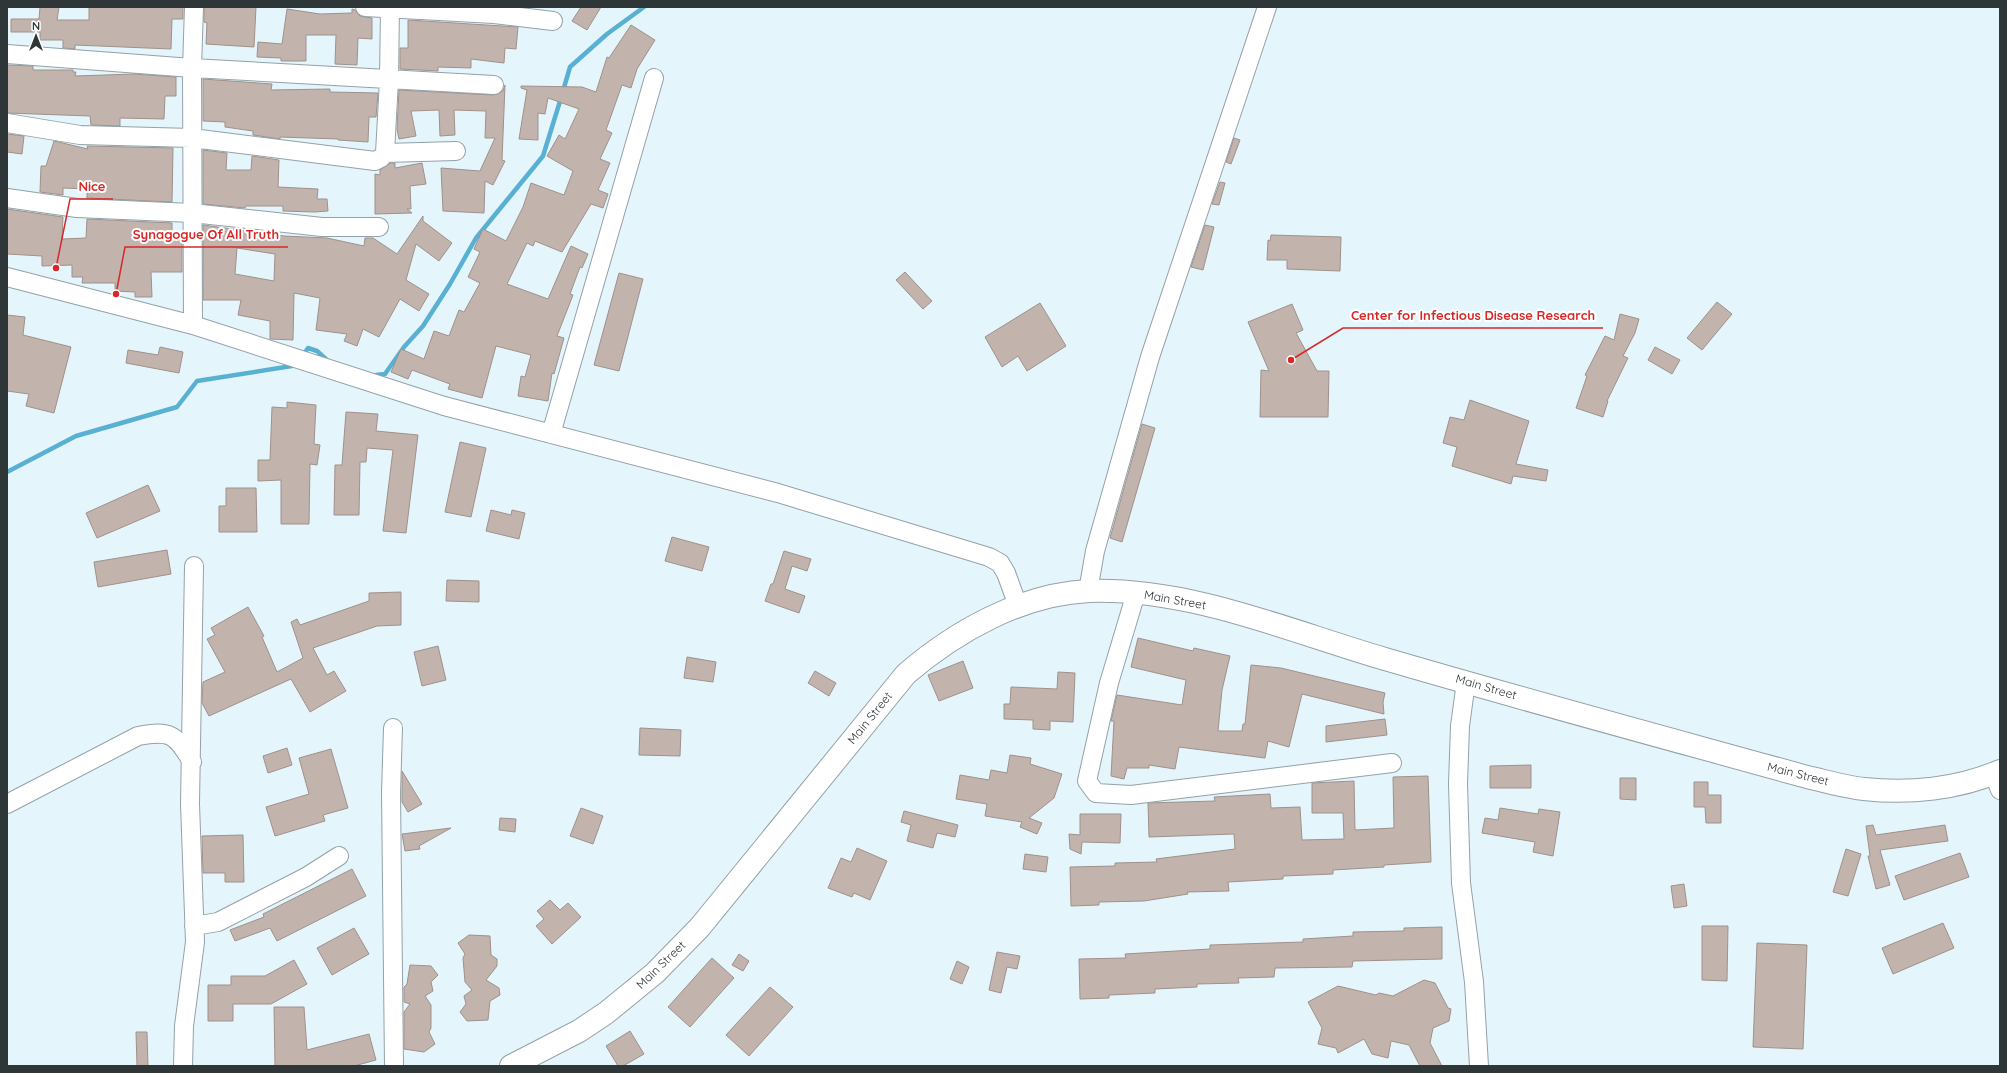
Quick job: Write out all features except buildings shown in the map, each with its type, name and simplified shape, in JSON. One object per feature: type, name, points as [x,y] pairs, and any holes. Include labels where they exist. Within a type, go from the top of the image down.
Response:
[{"type":"main road","name":"Main Street","points":[[510,1066],[579,1031],[606,1013],[655,973],[700,927],[906,674],[923,659],[979,624],[1018,606],[1045,598],[1088,591],[1136,593],[1199,602],[1384,659],[1807,778],[1862,789],[1896,791],[1950,786],[1998,778]]},
{"type":"street","points":[[193,325],[192,68],[194,7]]},
{"type":"street","points":[[365,7],[494,14],[553,21]]},
{"type":"street","points":[[1088,591],[1095,551],[1150,357],[1267,7]]},
{"type":"street","points":[[384,153],[389,80],[390,8]]},
{"type":"street","points":[[7,54],[192,68],[494,85]]},
{"type":"street","points":[[550,434],[654,78]]},
{"type":"street","points":[[7,123],[80,135],[192,138],[375,160],[384,153],[456,151]]},
{"type":"street","points":[[7,198],[77,208],[192,213],[322,226],[379,227]]},
{"type":"street","points":[[7,277],[193,325],[419,399],[778,493],[988,557],[1000,563],[1018,606]]},
{"type":"street","points":[[183,1066],[184,1026],[195,942],[190,804],[192,762],[194,566]]},
{"type":"street","points":[[1136,593],[1109,683],[1088,781],[1096,793],[1131,796],[1392,763]]},
{"type":"street","points":[[1466,682],[1460,726],[1458,799],[1461,883],[1474,982],[1479,1066]]},
{"type":"street","points":[[393,728],[392,801],[394,1066]]},
{"type":"street","points":[[7,804],[138,736],[158,732],[173,736],[184,747],[192,762]]},
{"type":"street","points":[[194,926],[218,922],[306,877],[339,856]]},
{"type":"waterway","points":[[563,91],[570,67],[607,34],[644,7]]},
{"type":"waterway","points":[[376,375],[385,374],[404,347],[423,326],[450,284],[476,238],[543,156],[561,98]]},
{"type":"waterway","points":[[302,357],[308,348],[317,351],[328,361]]},
{"type":"waterway","points":[[7,472],[76,436],[177,407],[197,381],[298,365]]},
{"type":"place","name":"Nice","points":[[56,268]]},
{"type":"place","name":"Synagogue Of All Truth","points":[[116,294]]},
{"type":"place","name":"Center for Infectious Disease Research","points":[[1291,360]]}]
